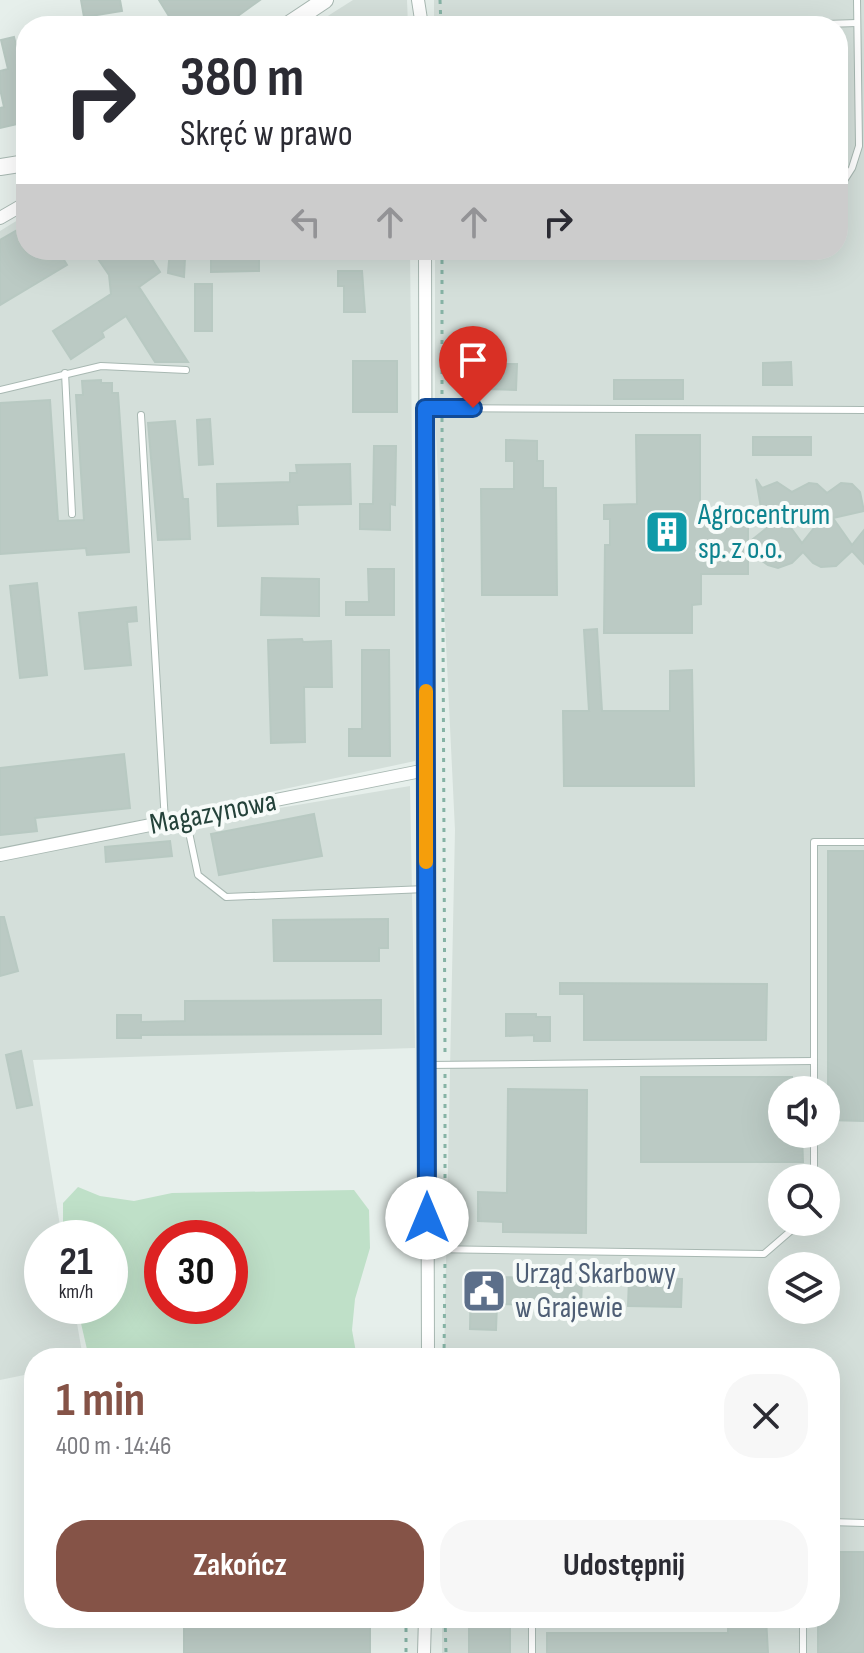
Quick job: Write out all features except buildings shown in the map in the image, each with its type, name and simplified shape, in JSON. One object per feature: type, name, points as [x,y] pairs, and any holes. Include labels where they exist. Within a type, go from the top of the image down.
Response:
[{"type":"street","points":[[301,16],[325,0]]},
{"type":"street","points":[[425,260],[428,1348]]},
{"type":"street","name":"Magazynowa","points":[[0,855],[426,770]]},
{"type":"street","points":[[424,1653],[425,1628]]},
{"type":"lane","points":[[848,174],[859,146],[857,0]]},
{"type":"lane","points":[[848,23],[857,23]]},
{"type":"lane","points":[[0,390],[101,366],[186,370]]},
{"type":"lane","points":[[65,373],[72,514]]},
{"type":"lane","points":[[425,408],[864,410]]},
{"type":"lane","points":[[141,415],[165,822]]},
{"type":"lane","points":[[186,818],[198,875],[226,897],[426,889]]},
{"type":"lane","points":[[814,1076],[814,842],[864,842]]},
{"type":"lane","points":[[427,1065],[814,1061]]},
{"type":"lane","points":[[427,1249],[764,1254],[785,1236]]},
{"type":"lane","points":[[840,1522],[864,1523]]},
{"type":"lane","points":[[532,1628],[532,1653]]},
{"type":"lane","points":[[803,1628],[803,1653]]},
{"type":"path","points":[[442,260],[444,1348]]},
{"type":"path","points":[[406,1628],[406,1653]]},
{"type":"path","points":[[445,1628],[446,1653]]},
{"type":"shaded area","points":[[353,0],[407,0],[408,16],[328,16]]},
{"type":"shaded area","points":[[434,0],[864,0],[864,1653],[442,1653],[442,1628],[840,1628],[840,1348],[444,1348],[455,830],[435,415],[435,260],[848,260],[848,16],[434,16]]},
{"type":"shaded area","points":[[16,221],[16,260],[410,260],[415,761],[0,850],[0,231]]},
{"type":"shaded area","points":[[410,786],[415,1048],[33,1060],[59,1220],[24,1220],[24,1324],[77,1324],[81,1348],[24,1348],[24,1375],[0,1380],[0,855]]},
{"type":"green space","points":[[78,1187],[100,1196],[134,1201],[172,1193],[354,1190],[369,1210],[370,1248],[355,1299],[352,1330],[355,1348],[87,1348],[81,1324],[128,1324],[128,1220],[63,1220],[63,1203]]},
{"type":"slow traffic","points":[[426,691],[426,862]]},
{"type":"place","name":"Agrocentrum sp. z o.o.","points":[[667,532]]},
{"type":"place","name":"Urząd Skarbowy w Grajewie","points":[[484,1291]]},
{"type":"route","points":[[427,1218],[425,408],[473,408]]}]
